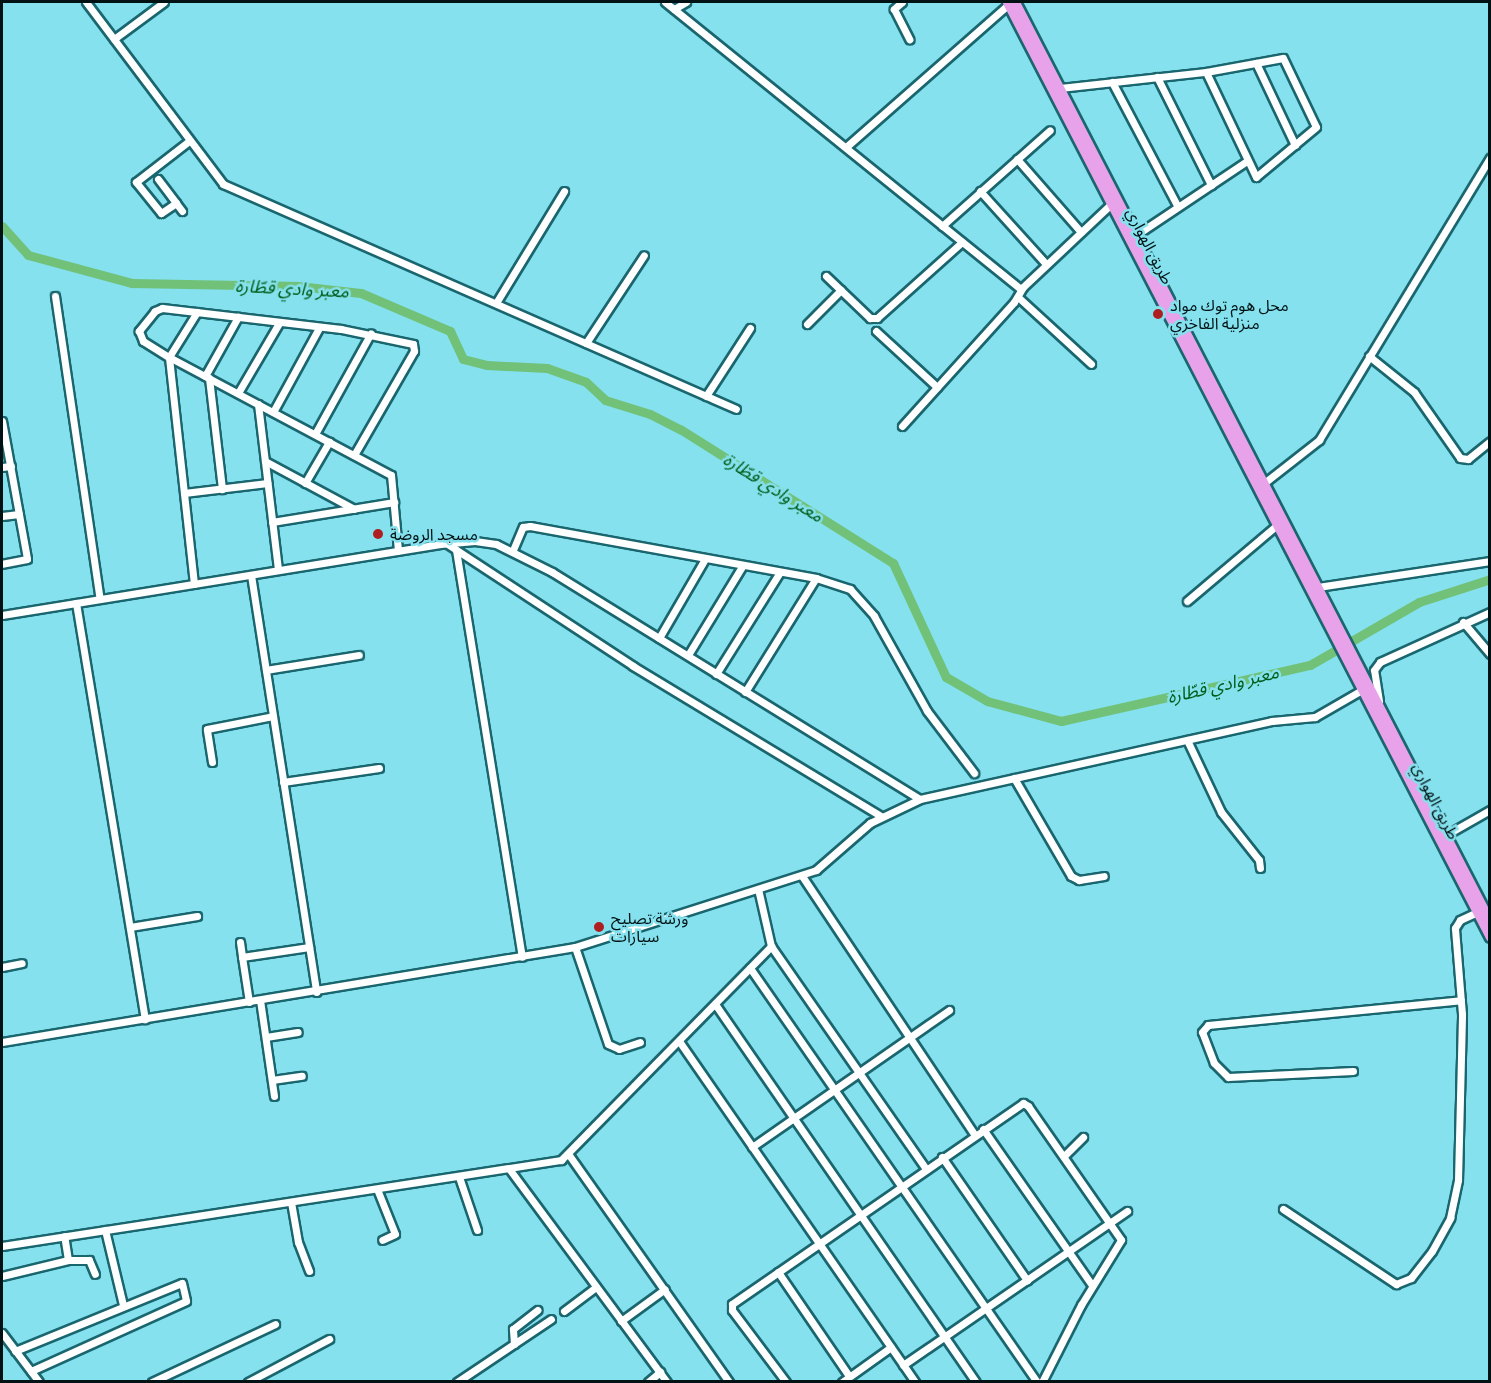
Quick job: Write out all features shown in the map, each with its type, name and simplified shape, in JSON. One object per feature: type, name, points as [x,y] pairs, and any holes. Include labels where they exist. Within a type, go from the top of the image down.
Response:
[{"type":"highway","name":"طريق الهواري","points":[[1010,2],[1060,88],[1136,235],[1167,305],[1276,525],[1336,630]]},
{"type":"highway","name":"طريق الهواري","points":[[1010,2],[1111,204],[1264,483],[1318,587],[1336,630]]},
{"type":"highway","points":[[1336,630],[1360,677]]},
{"type":"highway","name":"طريق الهواري","points":[[1360,677],[1381,709],[1490,921]]},
{"type":"highway","name":"طريق الهواري","points":[[1360,677],[1362,690],[1490,937]]},
{"type":"street","points":[[86,2],[189,141],[226,185],[736,409]]},
{"type":"street","points":[[114,39],[164,2]]},
{"type":"street","points":[[665,2],[962,242],[1020,293],[1091,363]]},
{"type":"street","points":[[674,9],[686,2]]},
{"type":"street","points":[[902,2],[894,9],[909,39]]},
{"type":"street","points":[[846,147],[1010,2]]},
{"type":"street","points":[[1060,88],[1206,72],[1281,58],[1286,61],[1316,126],[1259,176],[1254,175],[1206,72]]},
{"type":"street","points":[[1256,63],[1295,145]]},
{"type":"street","points":[[1157,77],[1212,185]]},
{"type":"street","points":[[1112,82],[1178,207]]},
{"type":"street","points":[[942,226],[1050,130]]},
{"type":"street","points":[[176,203],[160,213],[136,182],[189,141]]},
{"type":"street","points":[[1264,483],[1319,440],[1490,158]]},
{"type":"street","points":[[1017,159],[1081,232]]},
{"type":"street","points":[[1136,235],[1247,161]]},
{"type":"street","points":[[158,179],[182,211]]},
{"type":"street","points":[[496,303],[564,191]]},
{"type":"street","points":[[980,191],[1046,264]]},
{"type":"street","points":[[902,426],[1046,264],[1111,204]]},
{"type":"street","points":[[826,276],[870,318],[877,318],[962,242]]},
{"type":"street","points":[[586,343],[644,255]]},
{"type":"street","points":[[807,324],[841,290]]},
{"type":"street","points":[[55,296],[100,599]]},
{"type":"street","points":[[354,455],[415,347],[371,333],[162,308],[155,311],[139,332],[142,341],[169,357],[391,475],[398,551]]},
{"type":"street","points":[[194,584],[169,357],[197,312]]},
{"type":"street","points":[[222,489],[207,377],[238,317]]},
{"type":"street","points":[[238,393],[279,323]]},
{"type":"street","points":[[273,412],[319,328]]},
{"type":"street","points":[[706,396],[750,328]]},
{"type":"street","points":[[876,331],[937,387]]},
{"type":"street","points":[[315,434],[371,333]]},
{"type":"street","points":[[1369,356],[1414,392],[1460,458],[1467,459],[1490,441]]},
{"type":"street","points":[[258,404],[278,570]]},
{"type":"street","points":[[2,421],[27,559],[2,564]]},
{"type":"street","points":[[305,483],[329,442]]},
{"type":"street","points":[[265,461],[354,509]]},
{"type":"street","points":[[2,467],[11,466]]},
{"type":"street","points":[[184,493],[267,483]]},
{"type":"street","points":[[272,522],[394,502]]},
{"type":"street","points":[[2,516],[20,513]]},
{"type":"street","points":[[1187,601],[1276,525]]},
{"type":"street","points":[[513,550],[521,530],[530,526],[816,578],[850,589],[864,602],[927,711],[975,772]]},
{"type":"street","points":[[2,615],[446,543],[475,541],[513,550],[920,800]]},
{"type":"street","points":[[446,543],[633,666],[881,816]]},
{"type":"street","points":[[456,550],[522,957]]},
{"type":"street","points":[[659,638],[705,559]]},
{"type":"street","points":[[1318,587],[1490,561]]},
{"type":"street","points":[[688,656],[743,565]]},
{"type":"street","points":[[716,674],[780,572]]},
{"type":"street","points":[[251,575],[316,992]]},
{"type":"street","points":[[745,692],[816,578]]},
{"type":"street","points":[[76,603],[145,1019]]},
{"type":"street","points":[[1381,709],[1374,674],[1377,664],[1463,622],[1490,612]]},
{"type":"street","points":[[1463,622],[1490,654]]},
{"type":"street","points":[[266,670],[359,655]]},
{"type":"street","points":[[2,1042],[316,992],[575,947],[802,876],[823,866],[857,833],[881,816],[920,800],[1187,740],[1324,715],[1362,690]]},
{"type":"street","points":[[212,762],[207,729],[273,716]]},
{"type":"street","points":[[1187,740],[1221,812],[1259,860],[1260,868]]},
{"type":"street","points":[[283,782],[379,768]]},
{"type":"street","points":[[1014,778],[1071,876],[1079,880],[1104,876]]},
{"type":"street","points":[[1446,835],[1490,810]]},
{"type":"street","points":[[802,876],[975,1135]]},
{"type":"street","points":[[758,889],[771,946],[926,1169]]},
{"type":"street","points":[[1282,1209],[1392,1283],[1404,1283],[1411,1278],[1442,1236],[1454,1203],[1462,1074],[1461,1000],[1455,928],[1460,920],[1477,912]]},
{"type":"street","points":[[130,927],[197,916]]},
{"type":"street","points":[[240,942],[249,1002]]},
{"type":"street","points":[[2,1246],[510,1170],[561,1160],[569,1155],[771,946]]},
{"type":"street","points":[[242,957],[309,947]]},
{"type":"street","points":[[575,947],[608,1044],[619,1049],[640,1041]]},
{"type":"street","points":[[2,967],[22,963]]},
{"type":"street","points":[[750,968],[1036,1382]]},
{"type":"street","points":[[260,1000],[274,1096]]},
{"type":"street","points":[[1353,1071],[1228,1077],[1214,1063],[1202,1032],[1208,1025],[1461,1000]]},
{"type":"street","points":[[715,1004],[976,1382]]},
{"type":"street","points":[[752,1147],[949,1010]]},
{"type":"street","points":[[266,1038],[298,1032]]},
{"type":"street","points":[[680,1041],[913,1381]]},
{"type":"street","points":[[272,1080],[302,1076]]},
{"type":"street","points":[[786,1382],[731,1308],[778,1272],[983,1129],[1026,1104],[1110,1223],[1120,1243],[1092,1285],[1042,1382]]},
{"type":"street","points":[[983,1129],[1092,1285]]},
{"type":"street","points":[[1064,1156],[1083,1137]]},
{"type":"street","points":[[569,1155],[729,1382]]},
{"type":"street","points":[[942,1158],[1027,1280]]},
{"type":"street","points":[[510,1170],[667,1382]]},
{"type":"street","points":[[459,1177],[477,1230]]},
{"type":"street","points":[[377,1189],[395,1234],[382,1240]]},
{"type":"street","points":[[291,1202],[298,1242],[309,1271]]},
{"type":"street","points":[[903,1365],[1127,1211]]},
{"type":"street","points":[[105,1230],[123,1305]]},
{"type":"street","points":[[64,1236],[68,1260]]},
{"type":"street","points":[[2,1276],[68,1260],[89,1260],[95,1274]]},
{"type":"street","points":[[778,1272],[849,1376]]},
{"type":"street","points":[[15,1351],[178,1281],[187,1298],[31,1371]]},
{"type":"street","points":[[564,1311],[596,1287]]},
{"type":"street","points":[[621,1321],[665,1289]]},
{"type":"street","points":[[514,1344],[513,1329],[537,1310]]},
{"type":"street","points":[[457,1382],[551,1319]]},
{"type":"street","points":[[152,1382],[275,1324]]},
{"type":"street","points":[[2,1333],[39,1382]]},
{"type":"street","points":[[248,1382],[329,1338]]},
{"type":"street","points":[[842,1382],[891,1347]]},
{"type":"street","points":[[648,1382],[660,1372]]},
{"type":"waterway","name":"معبر وادي قطّارة","points":[[2,226],[28,255],[132,283],[298,286],[361,293],[450,331],[463,359],[487,365],[547,368],[586,382],[605,400],[650,414],[680,429],[893,563],[946,677],[987,701],[1061,721],[1310,665],[1419,602],[1490,579]]},
{"type":"place","name":"محل هوم توك مواد منزلية الفاخري","points":[[1158,314]]},
{"type":"place","name":"مسجد الروضة","points":[[378,534]]},
{"type":"place","name":"ورشة تصليح سيارات","points":[[599,927]]}]
